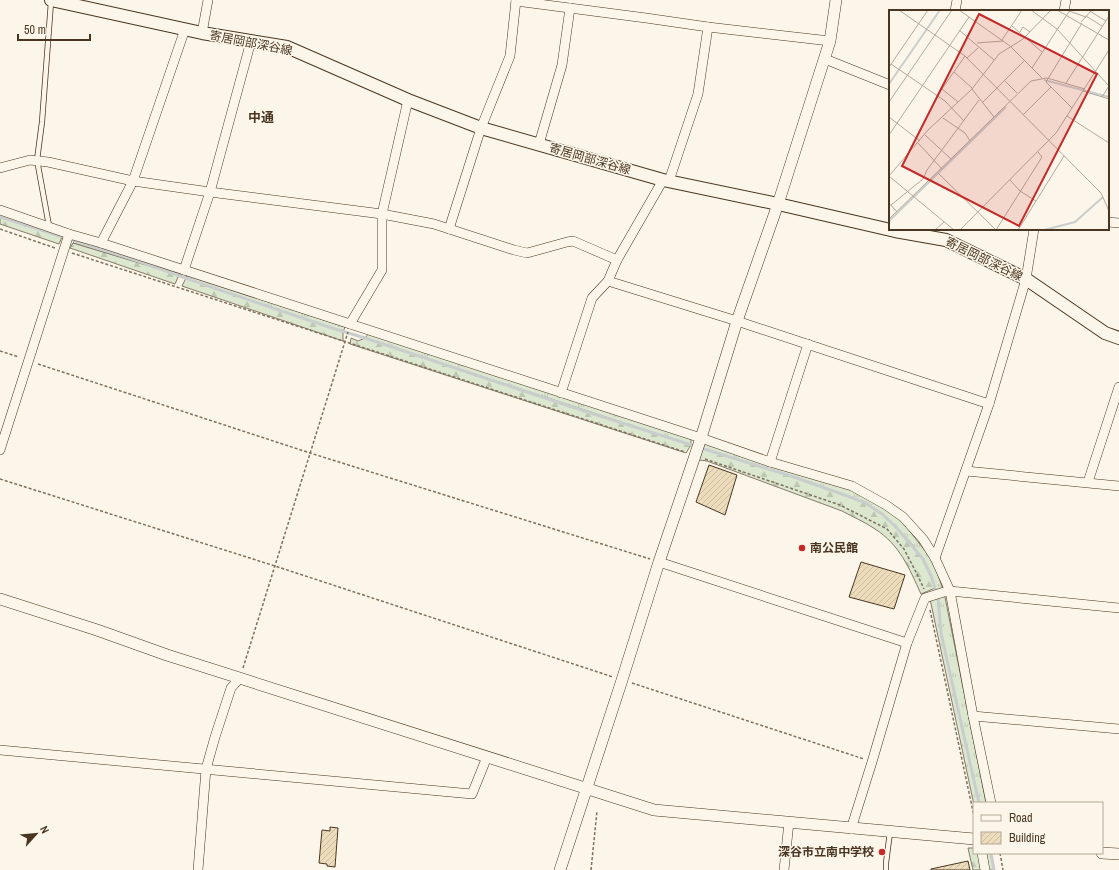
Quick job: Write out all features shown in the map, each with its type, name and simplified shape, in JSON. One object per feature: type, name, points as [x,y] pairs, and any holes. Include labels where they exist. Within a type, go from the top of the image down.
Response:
[{"type":"main road","name":"寄居岡部深谷線","points":[[51,0],[202,33],[287,48],[408,100],[480,128],[666,181],[889,229]]},
{"type":"main road","name":"寄居岡部深谷線","points":[[895,230],[946,240],[1026,279],[1106,333],[1119,338]]},
{"type":"street","points":[[202,33],[208,0]]},
{"type":"street","points":[[560,870],[659,562],[701,438],[737,321],[778,204],[825,59],[830,41],[836,0]]},
{"type":"street","points":[[955,10],[957,0]]},
{"type":"street","points":[[1064,10],[1066,0]]},
{"type":"street","points":[[449,229],[480,128],[510,56],[516,1],[708,27],[830,41]]},
{"type":"street","points":[[539,144],[562,65],[570,8]]},
{"type":"street","points":[[561,393],[592,298],[608,281],[617,260],[666,181],[698,94],[708,27]]},
{"type":"street","points":[[101,243],[133,181],[184,29]]},
{"type":"street","points":[[184,270],[210,192],[251,41]]},
{"type":"street","points":[[825,59],[889,85]]},
{"type":"street","points":[[349,327],[382,270],[382,214],[408,100]]},
{"type":"street","points":[[0,168],[30,160],[37,160],[133,181],[382,214],[434,224],[514,250],[528,253],[573,241],[617,260]]},
{"type":"street","points":[[0,210],[69,234],[184,270],[349,327],[561,393],[770,462],[852,486],[886,505],[903,517],[923,539],[935,558],[947,592],[991,802]]},
{"type":"street","points":[[1109,222],[1119,223]]},
{"type":"street","points":[[935,558],[989,404],[1026,279],[1034,230]]},
{"type":"street","points":[[0,450],[69,234]]},
{"type":"street","points":[[608,281],[737,321],[989,404]]},
{"type":"street","points":[[770,462],[808,344]]},
{"type":"street","points":[[1088,482],[1119,387]]},
{"type":"street","points":[[966,471],[1119,486]]},
{"type":"street","points":[[659,562],[907,643]]},
{"type":"street","points":[[851,828],[907,643],[926,598],[947,592],[1119,608]]},
{"type":"street","points":[[0,598],[167,655],[654,810],[973,839]]},
{"type":"street","points":[[198,870],[206,769],[231,688],[240,678]]},
{"type":"street","points":[[973,716],[1119,729]]},
{"type":"street","points":[[0,750],[472,794],[487,757]]},
{"type":"street","points":[[784,870],[790,822]]},
{"type":"street","points":[[1103,853],[1119,854]]},
{"type":"street","points":[[982,854],[985,870]]},
{"type":"lane","points":[[48,226],[37,160],[42,122],[51,0]]},
{"type":"lane","points":[[886,870],[890,832]]},
{"type":"path","points":[[0,229],[695,456],[840,506],[886,529],[904,549],[918,576],[926,598],[973,811]]},
{"type":"path","points":[[240,678],[349,327]]},
{"type":"path","points":[[0,351],[310,453],[659,562]]},
{"type":"path","points":[[0,479],[275,566],[872,762]]},
{"type":"path","points":[[591,870],[597,811]]},
{"type":"path","points":[[1000,854],[1003,870]]},
{"type":"green space","points":[[0,217],[62,237],[59,244],[0,224]]},
{"type":"green space","points":[[77,239],[181,274],[179,275],[73,243]]},
{"type":"green space","points":[[73,243],[179,275],[175,284],[70,248]]},
{"type":"green space","points":[[187,275],[345,327],[343,332],[186,278]]},
{"type":"green space","points":[[186,278],[343,332],[343,341],[182,286]]},
{"type":"green space","points":[[369,333],[691,439],[691,445],[365,338]]},
{"type":"green space","points":[[351,338],[358,341],[365,338],[691,445],[686,453],[350,344]]},
{"type":"green space","points":[[705,442],[851,489],[884,507],[901,520],[933,561],[944,592],[986,802],[973,802],[930,599],[938,596],[923,559],[895,526],[882,514],[864,502],[793,477],[703,449]]},
{"type":"green space","points":[[703,449],[794,477],[864,502],[882,514],[911,543],[923,559],[935,588],[921,594],[903,558],[884,535],[871,526],[842,511],[707,461],[699,460]]},
{"type":"green space","points":[[968,848],[973,848],[973,854],[990,854],[994,870],[973,870]]},
{"type":"building","points":[[709,465],[737,475],[725,515],[696,502]]},
{"type":"building","points":[[861,562],[905,575],[894,609],[849,597]]},
{"type":"building","points":[[330,827],[338,828],[335,867],[319,863],[322,830],[330,831]]},
{"type":"building","points":[[968,861],[970,870],[931,870],[931,869]]},
{"type":"waterway","points":[[0,217],[135,260],[332,328],[695,446]]},
{"type":"waterway","points":[[701,448],[794,477],[864,502],[882,514],[895,526],[923,559],[938,597],[941,633],[979,802]]},
{"type":"waterway","points":[[991,854],[994,870]]},
{"type":"place","name":"南公民館","points":[[802,548]]},
{"type":"place","name":"深谷市立南中学校","points":[[882,852]]},
{"type":"district","name":"中通","points":[[261,117]]}]
